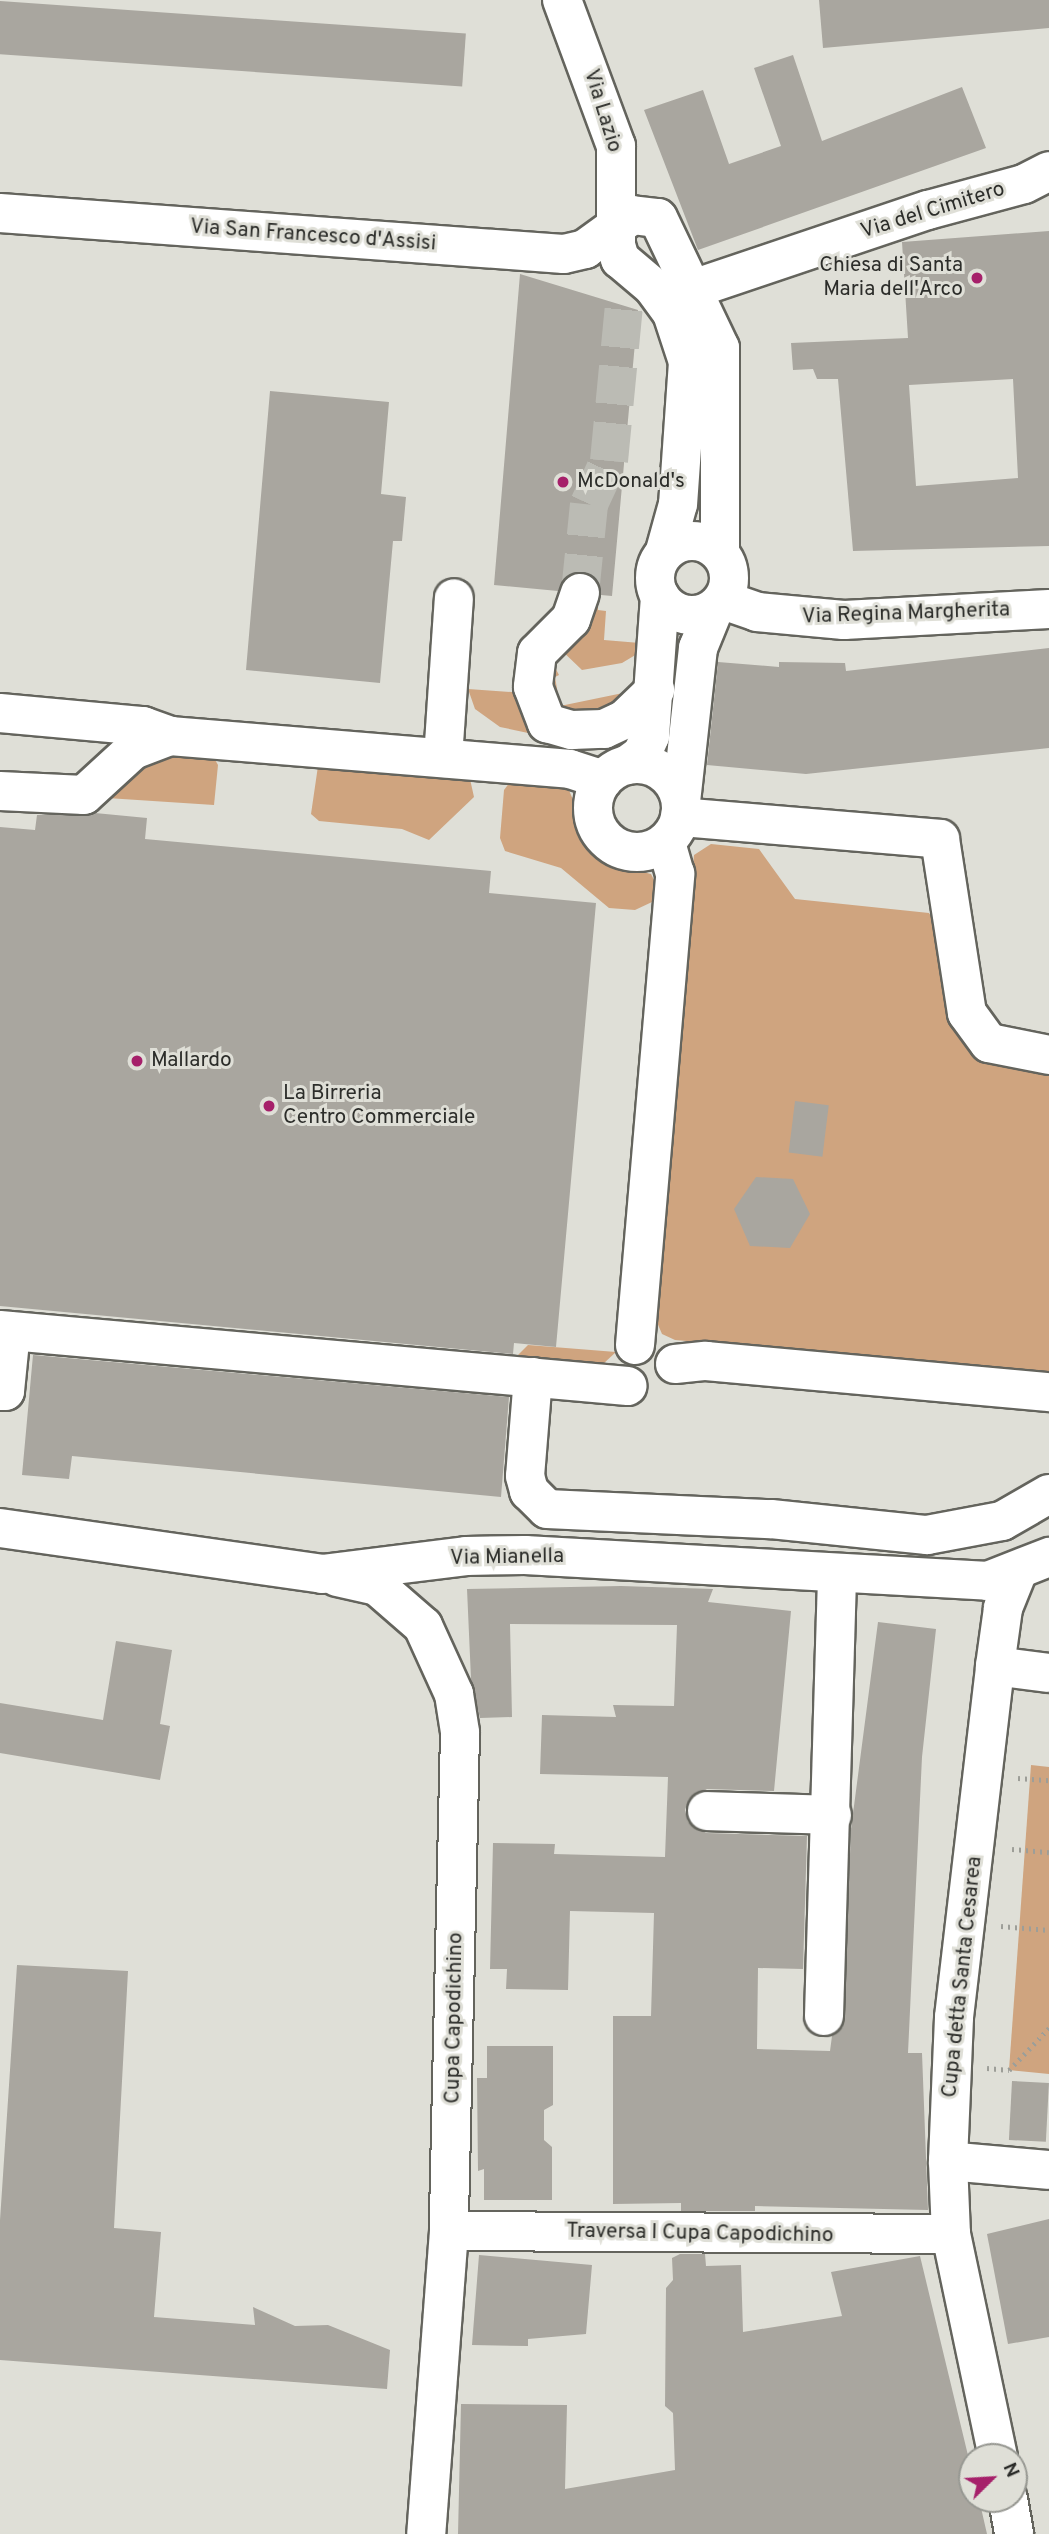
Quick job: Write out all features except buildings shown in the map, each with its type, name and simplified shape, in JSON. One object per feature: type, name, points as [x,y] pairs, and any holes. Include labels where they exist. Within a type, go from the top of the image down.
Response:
[{"type":"street","name":"Via Lazio","points":[[562,0],[616,146],[621,259],[634,297]]},
{"type":"street","name":"Via del Cimitero","points":[[696,288],[928,210],[1024,184],[1049,171]]},
{"type":"street","name":"Via San Francesco d'Assisi","points":[[0,213],[564,254],[585,249],[632,215],[658,218],[696,288]]},
{"type":"street","points":[[564,254],[613,278],[634,297],[672,313],[688,362],[678,504],[665,551],[655,573],[660,596],[655,690],[648,747],[615,772],[593,805],[600,832],[610,843],[638,852],[676,820],[940,839],[967,1013],[989,1043],[1049,1055]]},
{"type":"street","points":[[628,1386],[622,1366],[635,1345],[675,874],[676,820],[698,648],[730,575],[720,552],[717,472],[724,378],[720,348],[696,288]]},
{"type":"street","points":[[665,551],[698,540],[720,552]]},
{"type":"street","points":[[580,593],[572,619],[537,653],[533,687],[547,723],[572,730],[604,729],[625,719],[655,690]]},
{"type":"street","points":[[660,596],[677,612],[719,604]]},
{"type":"street","points":[[443,758],[454,598]]},
{"type":"street","name":"Via Regina Margherita","points":[[719,604],[788,617],[844,620],[1049,609]]},
{"type":"street","points":[[0,713],[143,726],[170,736],[569,769],[661,772],[676,820]]},
{"type":"street","points":[[0,791],[84,795],[132,750],[170,736]]},
{"type":"street","points":[[0,1391],[5,1391],[5,1331],[628,1386],[640,1394],[658,1394],[672,1382],[675,1364],[659,1344],[635,1345]]},
{"type":"street","points":[[675,1364],[706,1361],[1049,1392]]},
{"type":"street","points":[[533,1377],[525,1476],[529,1491],[547,1509],[771,1519],[927,1535],[1002,1521],[1049,1494]]},
{"type":"street","name":"Via Mianella","points":[[0,1528],[322,1574],[466,1556],[525,1555],[957,1582],[1033,1565]]},
{"type":"street","name":"Cupa detta Santa Cesarea","points":[[995,2443],[951,2234],[948,2161],[951,2064],[1003,1608],[1033,1565]]},
{"type":"street","name":"Cupa Capodichino","points":[[322,1574],[377,1586],[402,1602],[441,1656],[454,1694],[460,1733],[449,2231],[426,2534]]},
{"type":"street","points":[[824,2016],[837,1575]]},
{"type":"street","points":[[995,1666],[1049,1673]]},
{"type":"street","points":[[707,1811],[832,1815]]},
{"type":"street","points":[[948,2161],[1049,2170]]},
{"type":"street","name":"Traversa I Cupa Capodichino","points":[[449,2231],[951,2234]]},
{"type":"street","points":[[1010,2513],[1014,2534]]},
{"type":"path","points":[[966,1923],[1049,1930]]},
{"type":"path","points":[[951,2064],[1009,2070],[1049,2028]]},
{"type":"shaded area","points":[[598,596],[598,610],[606,611],[604,640],[640,643],[637,654],[622,663],[582,670],[558,647]]},
{"type":"shaded area","points":[[548,654],[559,675],[555,677],[560,706],[623,693],[625,705],[573,721],[544,691]]},
{"type":"shaded area","points":[[468,689],[526,693],[524,705],[626,729],[631,740],[566,741],[500,727],[475,709]]},
{"type":"shaded area","points":[[142,754],[213,756],[218,765],[214,805],[107,798]]},
{"type":"shaded area","points":[[318,766],[470,779],[474,797],[429,840],[402,829],[319,821],[311,814]]},
{"type":"shaded area","points":[[510,782],[568,788],[595,851],[615,865],[651,874],[657,886],[652,902],[635,910],[609,908],[561,868],[505,851],[500,838],[504,790]]},
{"type":"shaded area","points":[[711,844],[759,849],[795,899],[929,913],[936,924],[947,1006],[1049,1069],[1049,1372],[675,1340],[662,1334],[653,1313],[694,855]]},
{"type":"shaded area","points":[[528,1345],[616,1352],[603,1364],[517,1356]]},
{"type":"shaded area","points":[[1031,1765],[1049,1767],[1049,2074],[1009,2070]]},
{"type":"tunnel","points":[[580,593],[589,504],[609,461],[624,305]]},
{"type":"place","name":"Chiesa di Santa Maria dell'Arco","points":[[977,278]]},
{"type":"place","name":"McDonald's","points":[[563,482]]},
{"type":"place","name":"Mallardo","points":[[137,1061]]},
{"type":"place","name":"La Birreria Centro Commerciale","points":[[269,1106]]}]
